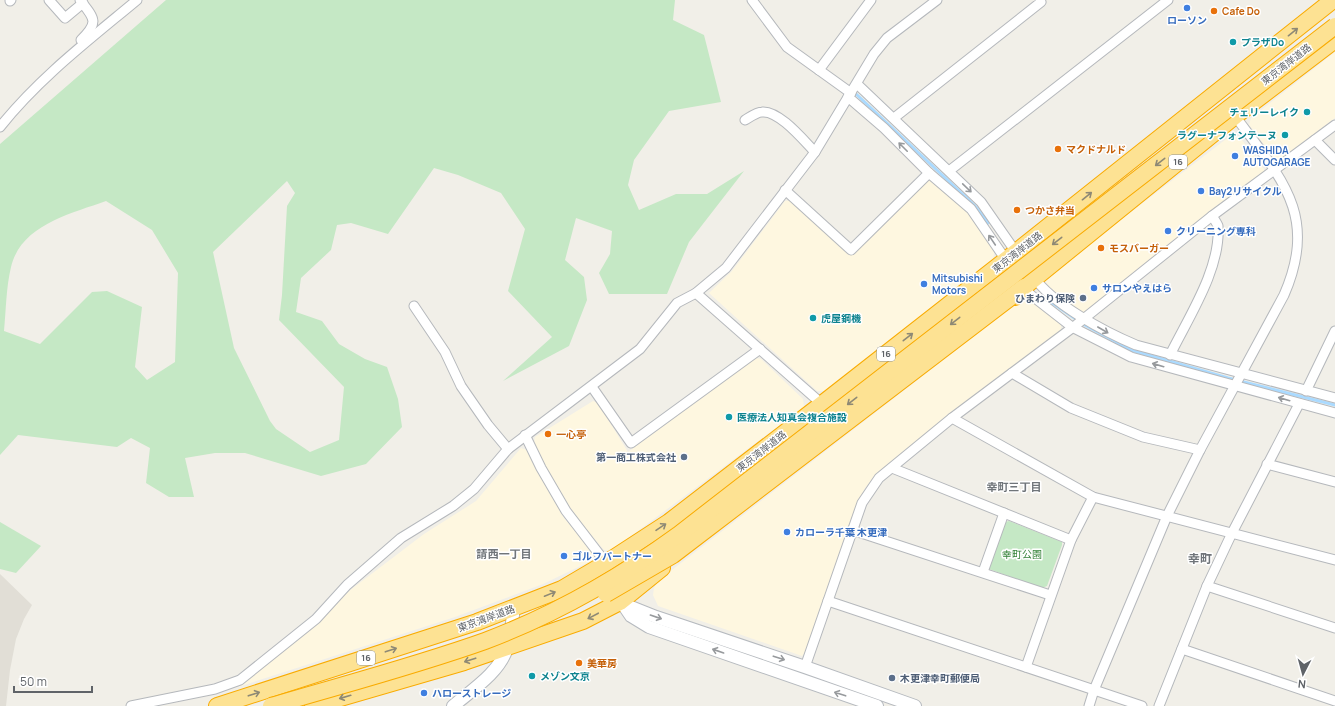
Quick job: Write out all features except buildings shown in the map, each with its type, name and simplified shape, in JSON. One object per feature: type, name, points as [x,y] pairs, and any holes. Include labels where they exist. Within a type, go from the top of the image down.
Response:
[{"type":"highway","name":"東京湾岸道路","points":[[217,706],[443,633],[514,608],[562,589],[606,563],[669,522],[822,404],[1011,256],[1332,0]]},
{"type":"highway","name":"東京湾岸道路","points":[[271,706],[485,641],[525,624],[611,580],[678,535],[1335,26]]},
{"type":"highway","name":"16","points":[[563,605],[594,600],[617,589],[673,555],[1029,283],[1235,116],[1335,40]]},
{"type":"highway","name":"16","points":[[313,706],[507,648],[583,621],[620,602],[640,584],[1015,298],[1029,283]]},
{"type":"street","points":[[49,0],[65,18],[82,2],[93,16],[94,23],[91,29],[74,48],[72,55]]},
{"type":"street","points":[[0,127],[21,101],[72,55],[137,0]]},
{"type":"street","points":[[752,0],[787,47],[819,70],[849,95],[929,173],[971,209],[1011,256],[1029,283],[1041,286],[1078,323],[1136,345],[1170,355],[1300,404],[1335,413]]},
{"type":"street","points":[[819,70],[871,0]]},
{"type":"street","points":[[131,706],[215,689],[240,680],[316,619],[347,585],[401,538],[454,506],[474,489],[508,449],[592,387],[640,349],[677,303],[696,293],[726,268],[814,152],[874,54],[887,38],[937,0]]},
{"type":"street","points":[[894,118],[1041,2],[1040,0]]},
{"type":"street","points":[[949,171],[1168,0]]},
{"type":"street","points":[[857,84],[981,202],[1011,256],[1029,283],[1078,323],[1132,357],[1237,380],[1306,391],[1335,398]]},
{"type":"street","points":[[745,120],[762,112],[776,115],[792,128],[814,152]]},
{"type":"street","points":[[1089,706],[1094,690],[1168,516],[1200,450],[1284,295],[1296,261],[1298,243],[1297,219],[1289,197],[1275,170],[1235,116]]},
{"type":"street","points":[[805,666],[862,503],[879,478],[952,418],[1078,323],[1212,216],[1335,125]]},
{"type":"street","points":[[1315,140],[1335,160]]},
{"type":"street","points":[[785,190],[851,250],[929,173]]},
{"type":"street","points":[[1170,355],[1210,274],[1215,255],[1218,225],[1212,216]]},
{"type":"street","points":[[696,293],[822,404]]},
{"type":"street","points":[[414,306],[445,352],[461,386],[488,425],[508,449]]},
{"type":"street","points":[[1306,391],[1335,331]]},
{"type":"street","points":[[592,387],[631,444],[760,349]]},
{"type":"street","points":[[1012,373],[1071,408],[1143,436],[1200,450]]},
{"type":"street","points":[[1158,706],[1207,586],[1267,464],[1300,404]]},
{"type":"street","points":[[952,418],[1093,497],[1335,560]]},
{"type":"street","points":[[525,435],[541,468],[566,511],[606,563],[611,584],[620,602],[631,616],[649,627],[862,699],[915,706]]},
{"type":"street","points":[[1267,464],[1335,482]]},
{"type":"street","points":[[892,468],[1071,540]]},
{"type":"street","points":[[1026,667],[1050,595],[1071,540],[1093,497]]},
{"type":"street","points":[[983,572],[1004,513]]},
{"type":"street","points":[[852,530],[1050,595]]},
{"type":"street","points":[[1207,586],[1335,628]]},
{"type":"street","points":[[828,601],[1142,706]]},
{"type":"street","points":[[620,602],[656,617],[805,666],[877,706]]},
{"type":"street","points":[[453,706],[492,672],[500,662],[507,648],[514,608]]},
{"type":"street","points":[[1182,649],[1335,701]]},
{"type":"shaded area","points":[[1335,52],[1335,118],[1279,161],[1276,160],[1249,125],[1251,118]]},
{"type":"shaded area","points":[[1230,136],[1239,136],[1264,169],[1264,173],[1084,312],[1078,312],[1047,285],[1045,282],[1050,274]]},
{"type":"shaded area","points":[[929,179],[969,213],[995,250],[993,259],[825,391],[817,391],[709,293],[732,271],[785,201],[792,200],[851,254]]},
{"type":"shaded area","points":[[1026,296],[1031,297],[1061,325],[1061,330],[877,473],[865,488],[858,502],[805,653],[802,656],[658,606],[653,595],[654,588],[659,580]]},
{"type":"shaded area","points":[[756,358],[761,359],[803,399],[804,407],[611,551],[604,550],[575,516],[553,481],[534,443],[535,437],[593,401],[598,403],[628,452]]},
{"type":"shaded area","points":[[521,448],[527,450],[564,518],[595,554],[593,560],[543,584],[455,617],[238,687],[317,623],[349,591],[424,534],[476,501]]},
{"type":"shaded area","points":[[0,574],[32,605],[24,619],[16,639],[10,670],[6,706],[0,706]]},
{"type":"green space","points":[[166,0],[675,0],[673,20],[704,35],[721,102],[669,111],[634,160],[628,185],[639,210],[676,194],[707,194],[744,171],[689,242],[667,294],[609,294],[599,273],[610,254],[612,231],[576,218],[565,260],[584,277],[587,300],[569,346],[503,381],[552,337],[508,291],[525,229],[501,193],[458,175],[434,168],[388,234],[351,223],[337,225],[331,250],[301,278],[296,312],[322,321],[339,344],[365,359],[387,367],[398,399],[402,427],[366,464],[321,476],[245,453],[215,453],[185,458],[194,497],[169,497],[146,483],[150,448],[131,438],[117,447],[18,435],[0,455],[0,144]],"holes":[[[287,181],[295,193],[287,206],[282,295],[279,320],[344,387],[339,440],[310,452],[276,429],[270,421],[234,348],[213,252]],[[106,201],[152,230],[178,273],[175,362],[147,380],[135,367],[142,307],[107,291],[92,292],[40,344],[4,331],[9,275],[16,253],[25,241],[36,231],[49,223]]]},
{"type":"green space","name":"幸町公園","points":[[1009,521],[1062,542],[1047,586],[1042,588],[989,569],[1005,522]]},
{"type":"green space","points":[[0,522],[41,546],[16,573],[0,569]]},
{"type":"waterway","points":[[855,93],[974,205],[988,223]]},
{"type":"waterway","points":[[1051,302],[1083,324],[1131,350],[1228,378],[1335,405]]},
{"type":"place","name":"ローソン","points":[[1187,8]]},
{"type":"place","name":"Cafe Do","points":[[1214,11]]},
{"type":"place","name":"プラザDo","points":[[1233,42]]},
{"type":"place","name":"チェリーレイク","points":[[1307,112]]},
{"type":"place","name":"ラグーナフォンテーヌ","points":[[1285,135]]},
{"type":"place","name":"マクドナルド","points":[[1058,149]]},
{"type":"place","name":"WASHIDA AUTOGARAGE","points":[[1235,156]]},
{"type":"place","name":"Bay2リサイクル","points":[[1201,191]]},
{"type":"place","name":"つかさ弁当","points":[[1017,210]]},
{"type":"place","name":"クリーニング専科","points":[[1168,231]]},
{"type":"place","name":"モスバーガー","points":[[1101,248]]},
{"type":"place","name":"Mitsubishi Motors","points":[[924,284]]},
{"type":"place","name":"サロンやえはら","points":[[1094,288]]},
{"type":"place","name":"ひまわり保険","points":[[1083,298]]},
{"type":"place","name":"虎屋鋼機","points":[[813,318]]},
{"type":"place","name":"医療法人知真会複合施設","points":[[729,417]]},
{"type":"place","name":"一心亭","points":[[548,434]]},
{"type":"place","name":"第一商工株式会社","points":[[684,457]]},
{"type":"place","name":"カローラ千葉 木更津","points":[[787,532]]},
{"type":"place","name":"ゴルフパートナー","points":[[564,556]]},
{"type":"place","name":"美華房","points":[[579,663]]},
{"type":"place","name":"メゾン文京","points":[[532,676]]},
{"type":"place","name":"木更津幸町郵便局","points":[[892,678]]},
{"type":"place","name":"ハローストレージ","points":[[424,693]]},
{"type":"district","name":"幸町三丁目","points":[[1014,487]]},
{"type":"district","name":"請西一丁目","points":[[504,554]]},
{"type":"district","name":"幸町","points":[[1200,559]]}]
